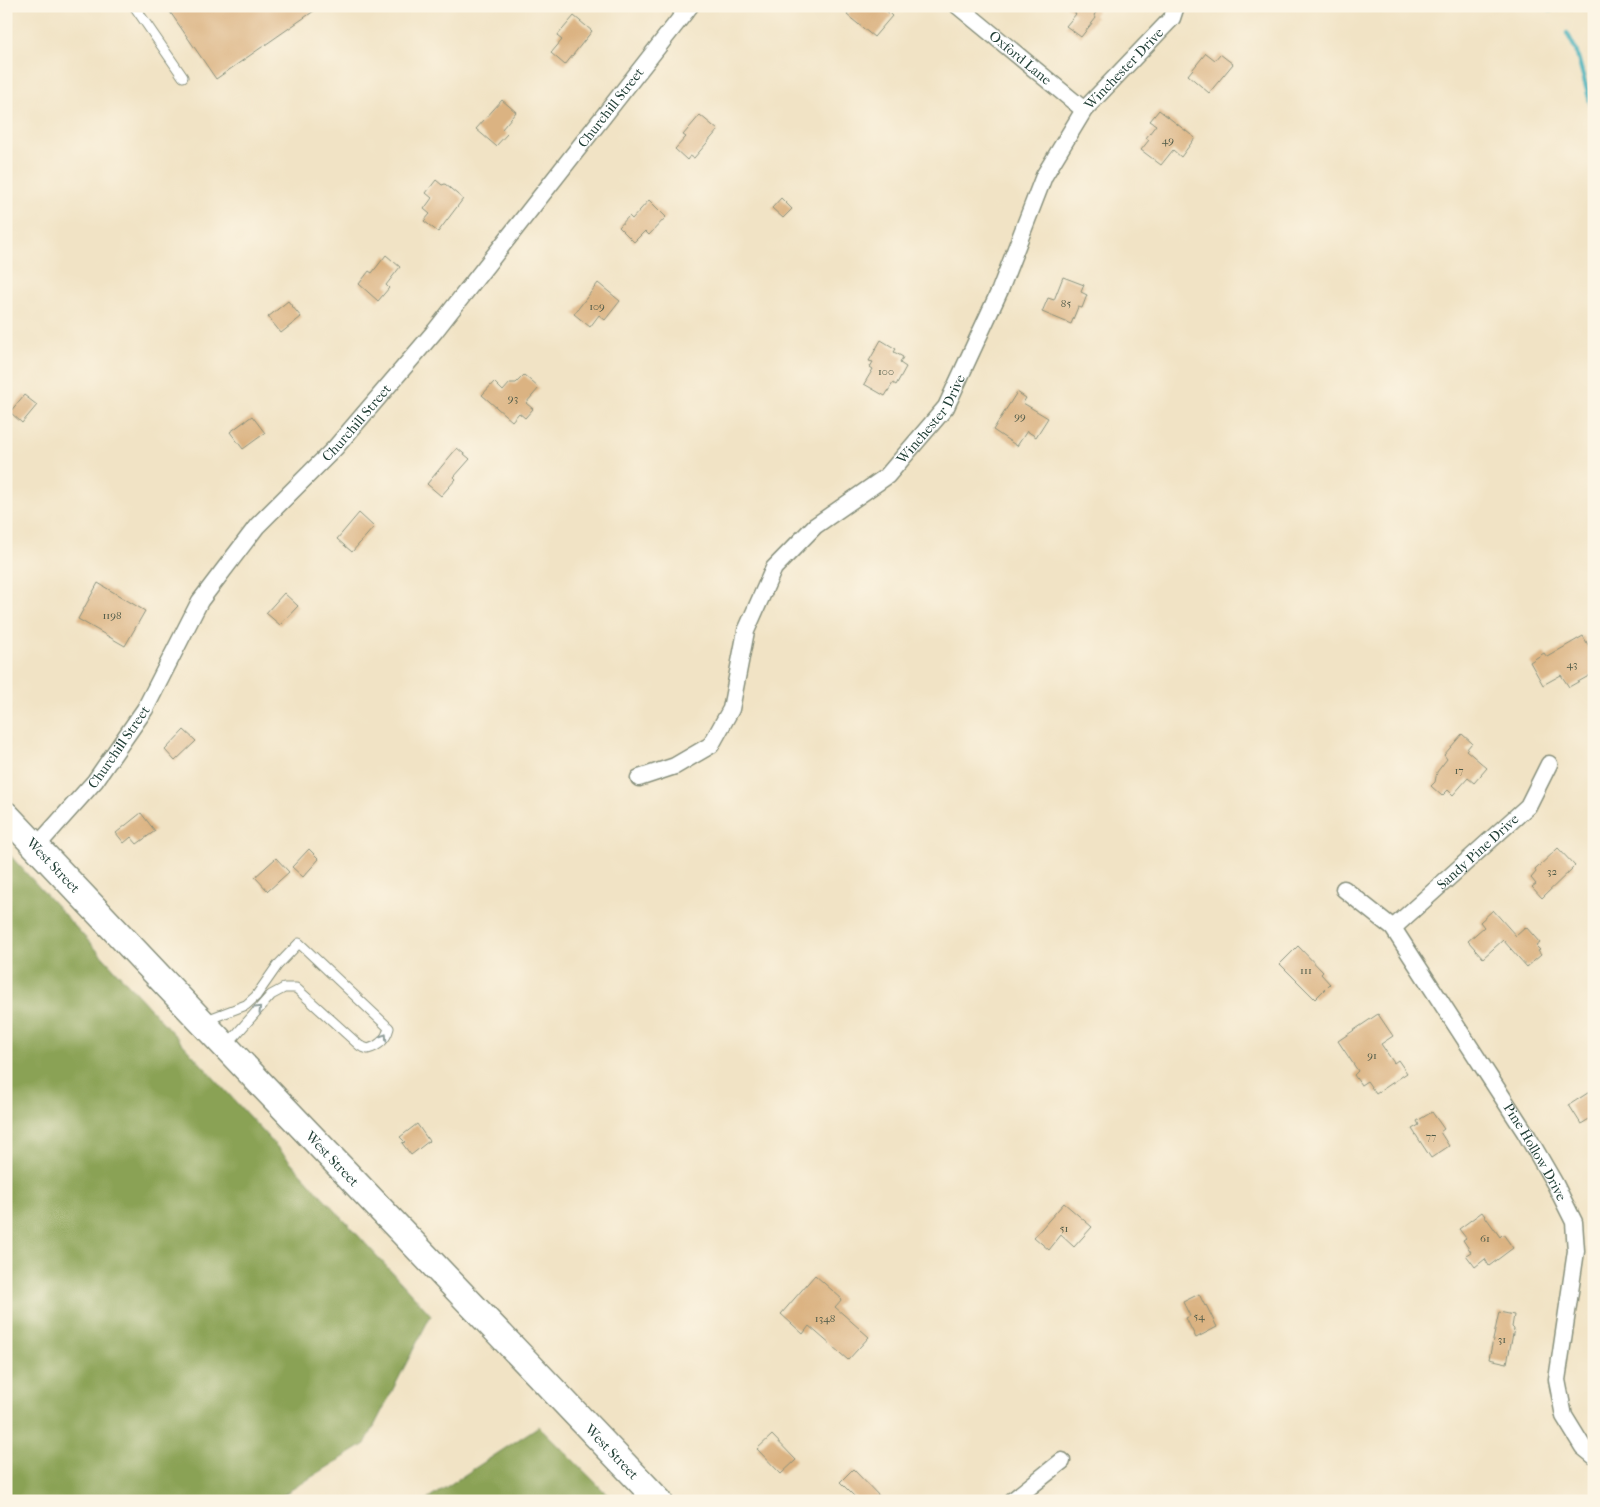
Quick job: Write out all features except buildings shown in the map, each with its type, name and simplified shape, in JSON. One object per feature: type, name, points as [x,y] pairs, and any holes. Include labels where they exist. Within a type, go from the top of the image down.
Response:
[{"type":"main road","name":"West Street","points":[[6,815],[659,1501]]},
{"type":"street","name":"Churchill Street","points":[[36,847],[95,781],[145,708],[200,601],[252,534],[335,448],[434,331],[690,6]]},
{"type":"street","name":"Oxford Lane","points":[[958,6],[1084,110]]},
{"type":"street","name":"Winchester Drive","points":[[639,778],[675,766],[711,745],[731,709],[746,631],[774,568],[815,526],[887,476],[946,407],[1000,290],[1044,176],[1084,110],[1172,18],[1176,6]]},
{"type":"street","name":"Sandy Pine Drive","points":[[1393,928],[1528,806],[1549,764]]},
{"type":"street","name":"Pine Hollow Drive","points":[[1344,888],[1393,928],[1525,1132],[1574,1222],[1576,1251],[1557,1380],[1564,1416],[1583,1447],[1594,1456]]},
{"type":"street","points":[[1012,1501],[1062,1461]]},
{"type":"lane","points":[[134,6],[183,78]]},
{"type":"lane","points":[[202,1022],[246,1005],[256,996],[277,966],[299,943],[389,1028],[387,1035],[378,1046],[368,1049],[360,1046],[296,988],[284,988],[267,1000],[226,1046]]},
{"type":"green space","points":[[6,851],[431,1315],[365,1444],[273,1501],[6,1501]]},
{"type":"green space","points":[[539,1426],[614,1501],[425,1501]]},
{"type":"waterway","points":[[1548,6],[1551,10]]},
{"type":"waterway","points":[[1567,33],[1576,50],[1594,116]]}]
